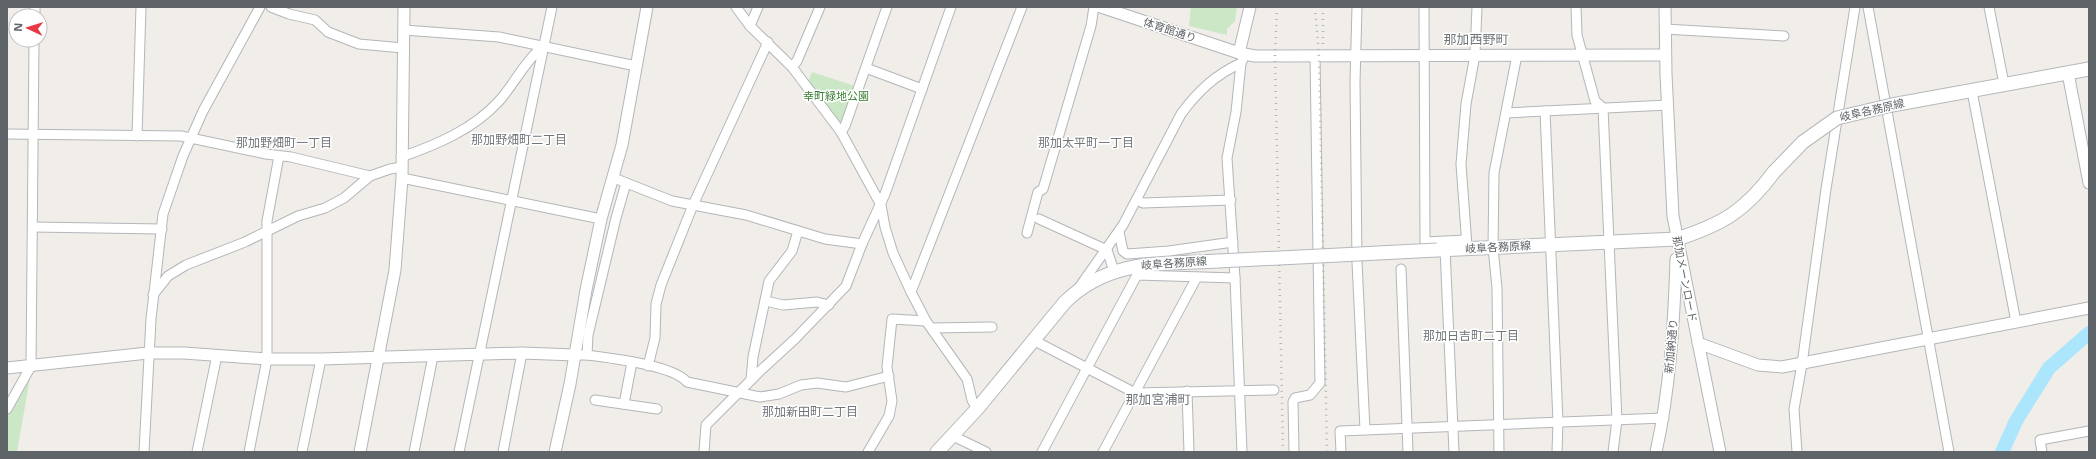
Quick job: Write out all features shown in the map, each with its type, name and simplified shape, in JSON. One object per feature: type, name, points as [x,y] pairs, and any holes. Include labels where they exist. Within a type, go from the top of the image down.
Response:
[{"type":"main road","name":"岐阜各務原線","points":[[937,452],[953,436],[1077,290],[1114,271],[1146,264],[1441,250],[1467,245],[1493,247],[1677,239],[1713,226],[1735,213],[1759,192],[1774,172],[1803,142],[1837,118],[1892,105],[2089,69]]},
{"type":"street","points":[[137,136],[141,7]]},
{"type":"street","points":[[144,452],[152,296],[169,193],[191,138],[217,84],[260,7]]},
{"type":"street","points":[[271,7],[289,14],[315,20],[328,32],[359,44],[403,48]]},
{"type":"street","points":[[360,452],[395,270],[402,168],[404,7]]},
{"type":"street","points":[[459,452],[542,46],[552,7]]},
{"type":"street","points":[[555,452],[575,355],[600,219],[614,178],[622,145],[648,7]]},
{"type":"street","points":[[736,7],[750,26],[792,67],[841,132],[881,205],[885,227],[893,253],[911,292],[929,325],[967,379],[972,400],[977,408]]},
{"type":"street","points":[[750,26],[758,7]]},
{"type":"street","points":[[792,67],[797,61],[820,7]]},
{"type":"street","points":[[841,132],[845,126],[887,7]]},
{"type":"street","points":[[704,452],[706,425],[829,305],[850,279],[862,244],[881,205],[951,7]]},
{"type":"street","points":[[911,292],[1022,7]]},
{"type":"street","points":[[1027,232],[1038,192],[1044,189],[1091,26],[1094,7]]},
{"type":"street","name":"体育館通り","points":[[1101,7],[1242,57],[1583,54],[1665,55]]},
{"type":"street","points":[[1242,452],[1241,391],[1231,200],[1227,158],[1236,112],[1242,57],[1250,7]]},
{"type":"street","points":[[1357,7],[1357,262],[1365,430]]},
{"type":"street","points":[[1424,7],[1425,242],[1467,245],[1461,164],[1466,104],[1475,55],[1477,7]]},
{"type":"street","points":[[1576,7],[1577,35],[1595,101],[1603,108],[1617,420],[1613,452]]},
{"type":"street","points":[[1665,7],[1665,29],[1784,36]]},
{"type":"street","points":[[1797,452],[1794,409],[1802,364],[1826,189],[1855,7]]},
{"type":"street","points":[[1868,7],[1949,452]]},
{"type":"street","points":[[1989,7],[2004,84]]},
{"type":"street","name":"那加メーンロード","points":[[1665,29],[1673,216],[1720,452]]},
{"type":"street","points":[[404,30],[499,37],[636,66]]},
{"type":"street","points":[[648,366],[655,338],[656,304],[661,285],[692,205],[768,42]]},
{"type":"street","points":[[402,168],[478,120],[499,101],[532,55],[542,46]]},
{"type":"street","points":[[7,409],[31,366],[34,48]]},
{"type":"street","points":[[1499,452],[1497,288],[1493,247],[1494,173],[1517,55]]},
{"type":"street","points":[[1294,452],[1293,402],[1295,398],[1310,396],[1320,383],[1315,56]]},
{"type":"street","points":[[1077,290],[1119,232],[1181,114],[1193,98],[1210,80],[1242,57]]},
{"type":"street","points":[[866,68],[922,89]]},
{"type":"street","points":[[2068,73],[2089,182]]},
{"type":"street","points":[[1972,90],[2016,322]]},
{"type":"street","points":[[1506,114],[1668,105]]},
{"type":"street","points":[[1544,111],[1558,422],[1557,452]]},
{"type":"street","points":[[7,134],[191,138],[316,162],[370,176]]},
{"type":"street","points":[[249,452],[267,358],[267,221],[280,156]]},
{"type":"street","points":[[152,296],[168,276],[186,265],[267,232],[298,216],[325,208],[344,198],[370,176],[390,169],[402,168],[511,200],[600,219]]},
{"type":"street","points":[[614,178],[672,201],[746,215],[826,239],[862,244]]},
{"type":"street","points":[[587,355],[588,335],[616,218],[626,183]]},
{"type":"street","points":[[1137,200],[1143,203],[1231,200]]},
{"type":"street","points":[[1039,220],[1107,250],[1114,271]]},
{"type":"street","points":[[33,227],[162,229]]},
{"type":"street","points":[[751,380],[753,357],[769,281],[792,251],[798,231]]},
{"type":"street","points":[[1119,232],[1123,251],[1127,254],[1169,251],[1233,242]]},
{"type":"street","name":"新加納通り","points":[[1656,452],[1664,418],[1672,341],[1677,239]]},
{"type":"street","points":[[1441,250],[1454,427],[1454,452]]},
{"type":"street","points":[[1401,269],[1409,429],[1408,452]]},
{"type":"street","points":[[1042,452],[1137,275],[1235,278]]},
{"type":"street","points":[[1103,452],[1197,277]]},
{"type":"street","points":[[766,301],[783,305],[818,302],[829,305]]},
{"type":"street","points":[[1698,343],[1758,366],[1782,367],[2089,308]]},
{"type":"street","points":[[868,452],[888,416],[892,401],[887,355],[892,319],[929,325],[992,327]]},
{"type":"street","points":[[1033,340],[1135,393],[1274,390]]},
{"type":"street","points":[[7,368],[148,354],[184,353],[321,360],[522,353],[587,355],[632,362],[674,372],[682,376],[687,382],[738,394],[770,397],[800,385],[817,384],[846,387],[889,376]]},
{"type":"street","points":[[503,452],[522,353]]},
{"type":"street","points":[[197,452],[217,355]]},
{"type":"street","points":[[414,452],[433,356]]},
{"type":"street","points":[[302,452],[321,360]]},
{"type":"street","points":[[624,404],[632,362]]},
{"type":"street","points":[[1188,391],[1189,452]]},
{"type":"street","points":[[595,400],[657,409]]},
{"type":"street","points":[[1341,452],[1340,431],[1664,418]]},
{"type":"street","points":[[2042,452],[2040,440],[2089,431]]},
{"type":"street","points":[[953,436],[986,452]]},
{"type":"green space","points":[[1191,7],[1237,7],[1235,21],[1227,29],[1227,35],[1189,26]]},
{"type":"green space","name":"幸町緑地公園","points":[[812,72],[855,86],[839,130],[808,82]]},
{"type":"green space","points":[[31,372],[17,452],[7,452],[7,417]]},
{"type":"waterway","points":[[2002,452],[2016,421],[2049,368],[2089,333]]},
{"type":"railway","points":[[1277,7],[1275,56],[1283,452]]},
{"type":"railway","points":[[1315,7],[1319,56],[1327,452]]},
{"type":"railway","points":[[1323,7],[1323,45]]},
{"type":"district","name":"那加西野町","points":[[1476,39]]},
{"type":"district","name":"那加野畑町二丁目","points":[[519,140]]},
{"type":"district","name":"那加野畑町一丁目","points":[[284,143]]},
{"type":"district","name":"那加太平町一丁目","points":[[1086,143]]},
{"type":"district","name":"那加日吉町二丁目","points":[[1471,336]]},
{"type":"district","name":"那加宮浦町","points":[[1158,399]]},
{"type":"district","name":"那加新田町二丁目","points":[[810,412]]}]
